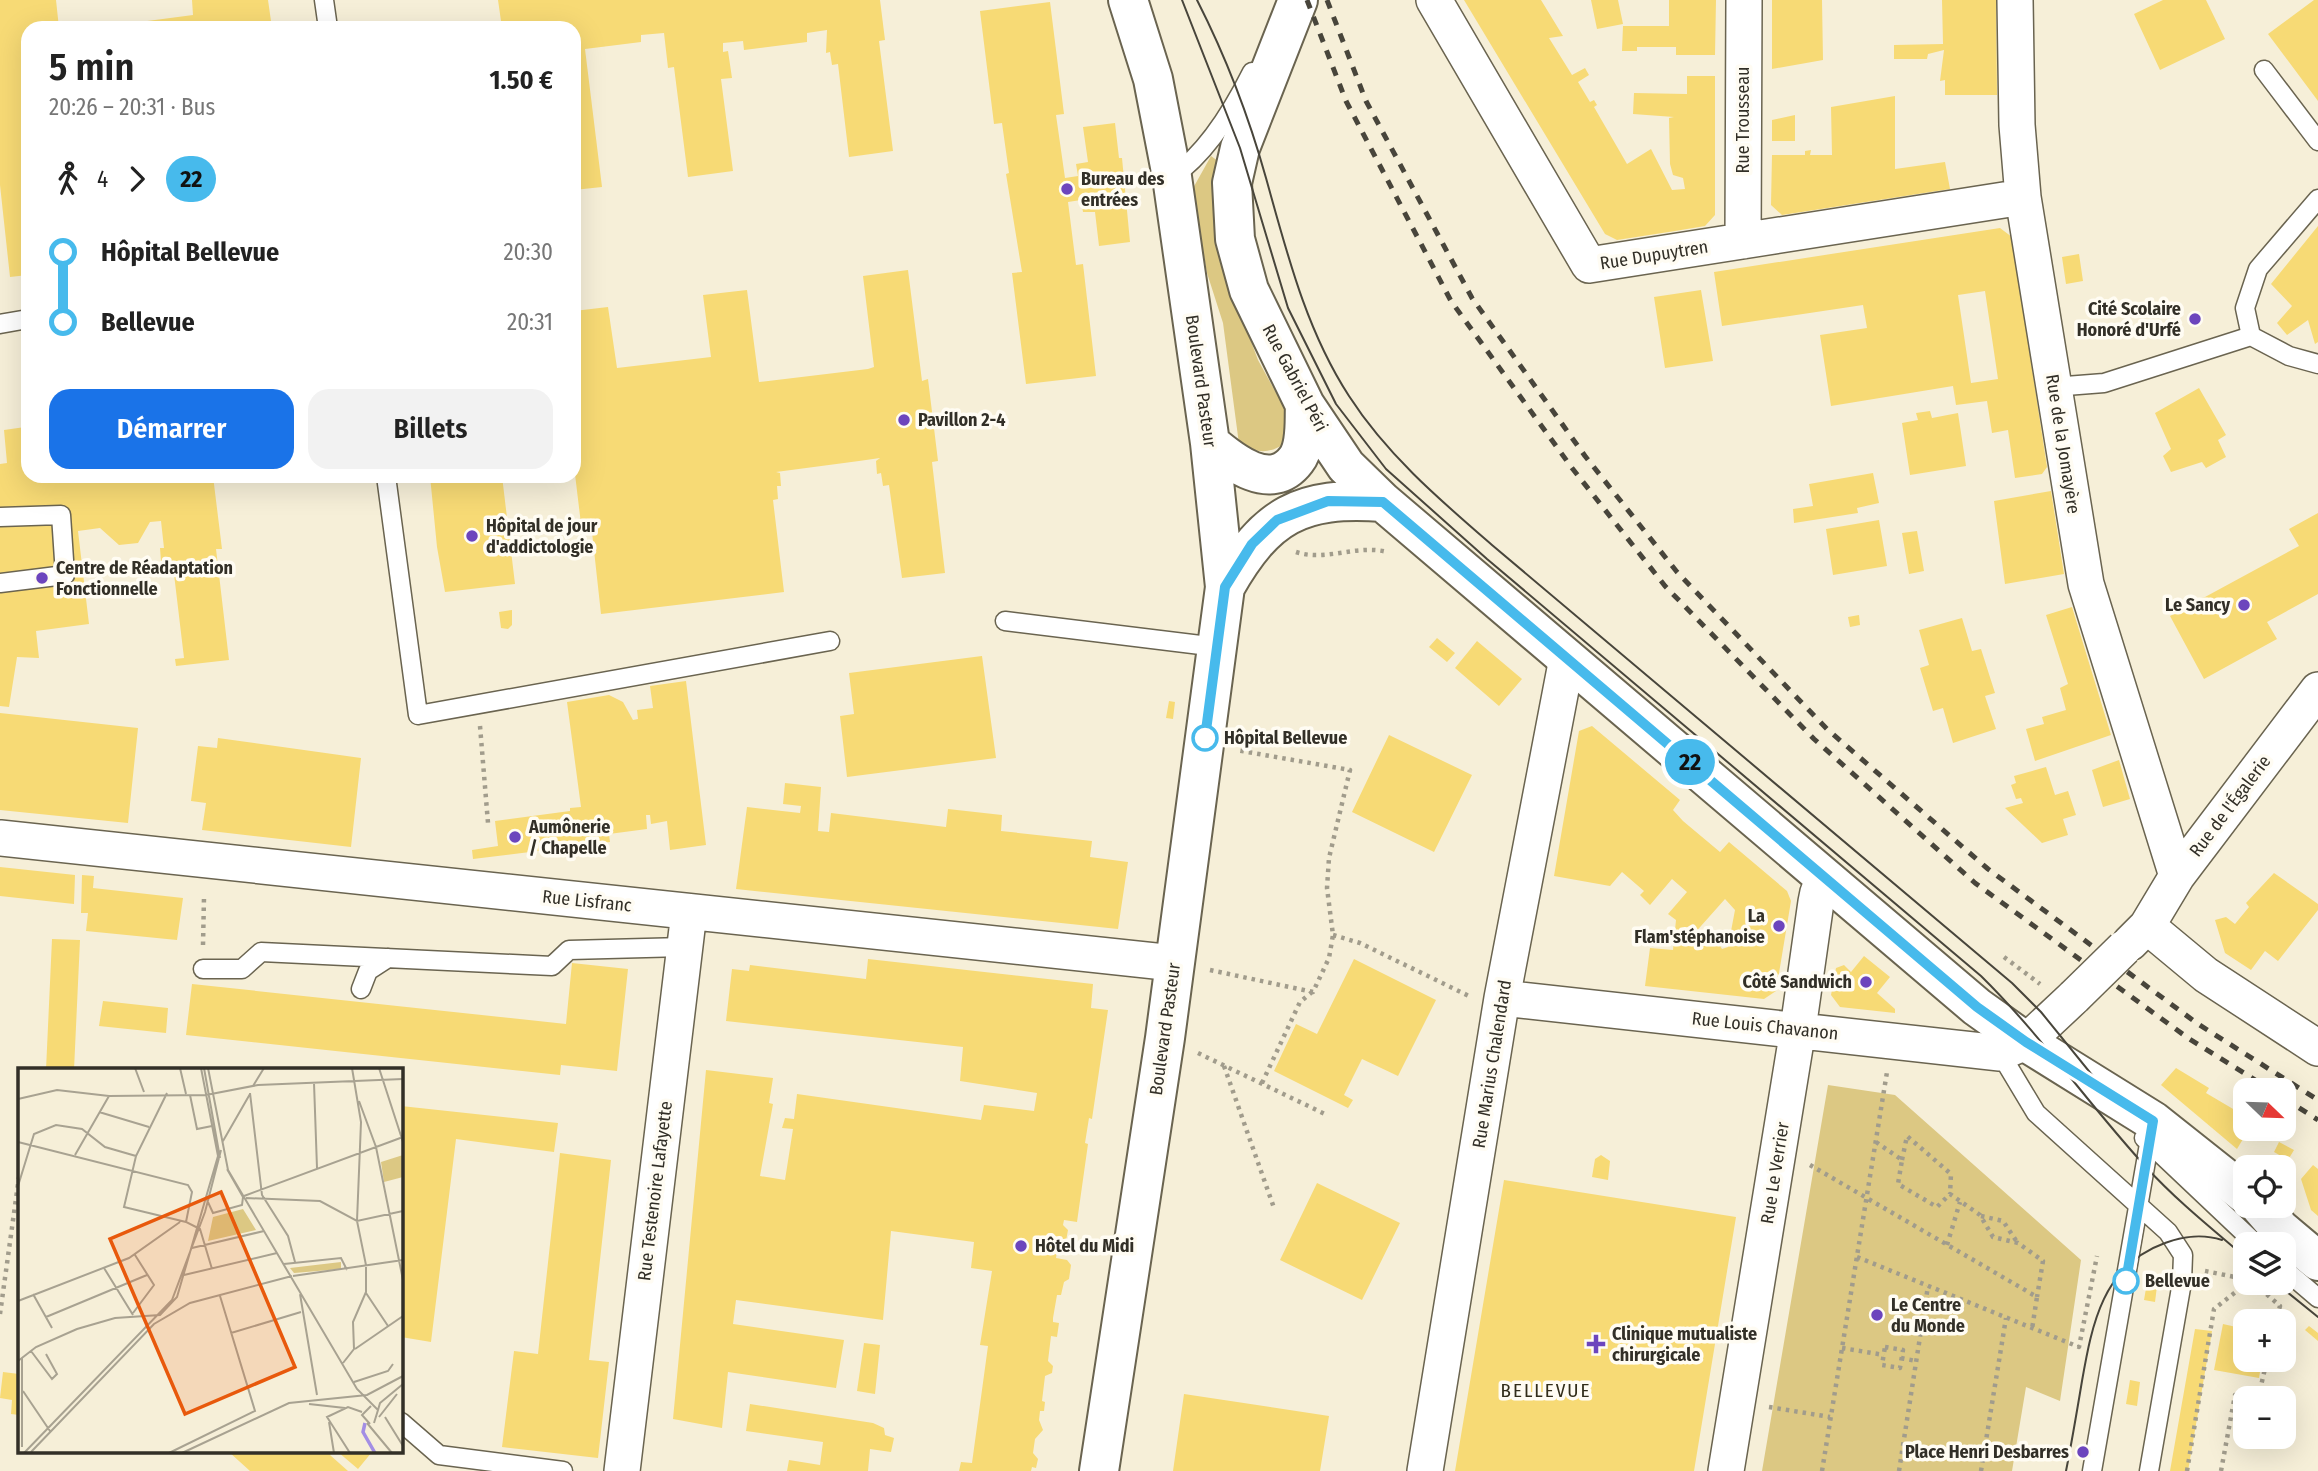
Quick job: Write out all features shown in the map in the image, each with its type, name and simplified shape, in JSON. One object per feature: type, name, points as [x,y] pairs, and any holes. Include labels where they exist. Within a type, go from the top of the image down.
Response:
[{"type":"main road","name":"Boulevard Pasteur","points":[[1099,1471],[1165,1038],[1225,587],[1210,443],[1172,177],[1153,79],[1128,0]]},
{"type":"main road","name":"Rue Gabriel Péri","points":[[1298,0],[1260,76],[1232,183],[1232,217],[1250,290],[1305,405],[1346,466],[1383,502],[1977,1007],[2013,1048],[2105,1091],[2151,1132],[2233,1186]]},
{"type":"main road","points":[[1210,443],[1229,459],[1255,474],[1278,473],[1296,460],[1301,448],[1305,405]]},
{"type":"main road","name":"Boulevard Pasteur","points":[[1225,587],[1252,544],[1277,520],[1328,501],[1383,502]]},
{"type":"main road","points":[[2270,1218],[2318,1261]]},
{"type":"street","name":"Rue Dupuytren","points":[[1434,0],[1589,265],[2023,197]]},
{"type":"street","name":"Rue Trousseau","points":[[1743,241],[1744,0]]},
{"type":"street","name":"Rue de la Jomayère","points":[[2015,0],[2017,125],[2023,197],[2086,584],[2176,876]]},
{"type":"street","name":"Rue Marius Chalendard","points":[[1425,1471],[1502,998],[1567,658]]},
{"type":"street","name":"Rue de l'Égalerie","points":[[2013,1048],[2059,991],[2136,937],[2176,876],[2318,690]]},
{"type":"street","name":"Rue Lisfranc","points":[[0,838],[1174,963]]},
{"type":"street","name":"Rue Le Verrier","points":[[1726,1471],[1816,902],[1818,892],[1829,880]]},
{"type":"street","name":"Rue Testenoire Lafayette","points":[[622,1471],[689,912]]},
{"type":"street","points":[[2136,937],[2206,975],[2318,1048]]},
{"type":"street","name":"Rue Louis Chavanon","points":[[1502,998],[2013,1048]]},
{"type":"lane","points":[[324,0],[327,21]]},
{"type":"lane","points":[[1172,177],[1186,167],[1260,76],[1279,0]]},
{"type":"lane","points":[[2264,70],[2318,141]]},
{"type":"lane","points":[[2251,336],[2245,309],[2258,269],[2318,199]]},
{"type":"lane","points":[[0,324],[21,321]]},
{"type":"lane","points":[[2053,387],[2104,383],[2251,336],[2289,356],[2318,364]]},
{"type":"lane","points":[[387,483],[418,715],[830,642]]},
{"type":"lane","points":[[0,517],[61,515],[65,575],[0,583]]},
{"type":"lane","points":[[1005,621],[1217,647]]},
{"type":"lane","points":[[203,969],[242,969],[261,952],[552,966],[569,950],[684,947]]},
{"type":"lane","points":[[361,989],[368,971],[388,958]]},
{"type":"lane","points":[[2013,1048],[2036,1114],[2175,1240],[2183,1255],[2184,1267],[2149,1471]]},
{"type":"lane","points":[[2092,1471],[2151,1132]]},
{"type":"lane","points":[[2151,1132],[2245,1232]]},
{"type":"lane","points":[[2296,1279],[2318,1298]]},
{"type":"lane","points":[[402,1423],[439,1455],[563,1471]]},
{"type":"path","points":[[1267,529],[1293,551],[1304,554],[1373,548],[1395,557]]},
{"type":"path","points":[[479,704],[488,823]]},
{"type":"path","points":[[1204,744],[1350,770],[1329,858],[1327,888],[1333,935],[1329,958],[1313,992],[1300,1002],[1262,1083]]},
{"type":"path","points":[[203,969],[204,897]]},
{"type":"path","points":[[1333,935],[1360,943],[1467,995],[1502,998]]},
{"type":"path","points":[[2004,957],[2032,982],[2059,991]]},
{"type":"path","points":[[1174,963],[1313,992]]},
{"type":"path","points":[[1165,1038],[1327,1115]]},
{"type":"path","points":[[1223,1065],[1274,1208]]},
{"type":"path","points":[[1822,1471],[1889,1065]]},
{"type":"path","points":[[1907,1136],[1951,1174],[1951,1195],[1937,1207],[1898,1184],[1907,1136]]},
{"type":"path","points":[[1876,1142],[1902,1160]]},
{"type":"path","points":[[1806,1163],[2037,1297]]},
{"type":"path","points":[[0,1314],[18,1184]]},
{"type":"path","points":[[1951,1195],[1980,1215],[2003,1222],[2018,1242],[2043,1261],[2032,1329]]},
{"type":"path","points":[[1947,1245],[1960,1201]]},
{"type":"path","points":[[1980,1215],[1993,1237],[2018,1242]]},
{"type":"path","points":[[1857,1257],[2079,1347],[2097,1256]]},
{"type":"path","points":[[2199,1270],[2233,1278]]},
{"type":"path","points":[[1899,1471],[1928,1286]]},
{"type":"path","points":[[2187,1471],[2214,1309],[2233,1292]]},
{"type":"path","points":[[2267,1295],[2280,1306],[2279,1309]]},
{"type":"path","points":[[1980,1471],[2006,1318]]},
{"type":"path","points":[[1885,1347],[1903,1350],[1901,1358],[1900,1368],[1882,1365],[1885,1347]]},
{"type":"path","points":[[1842,1348],[1884,1355]]},
{"type":"path","points":[[1901,1358],[1916,1361]]},
{"type":"path","points":[[2221,1471],[2235,1395],[2260,1390],[2264,1372]]},
{"type":"path","points":[[1778,1408],[1830,1417]]},
{"type":"shaded area","points":[[1211,156],[1218,161],[1222,264],[1258,360],[1291,420],[1284,444],[1267,451],[1239,444],[1223,323],[1207,273],[1192,190]]},
{"type":"shaded area","points":[[1828,1085],[1895,1095],[2081,1260],[2060,1401],[2026,1387],[2012,1471],[1762,1471]]},
{"type":"building","points":[[0,0],[56,0],[58,21],[21,21],[21,276],[10,277],[0,185]]},
{"type":"building","points":[[192,0],[268,0],[271,21],[147,21],[193,15]]},
{"type":"building","points":[[498,0],[880,0],[885,40],[879,41],[893,151],[849,157],[838,64],[832,65],[830,52],[826,53],[827,30],[807,33],[807,42],[744,50],[743,41],[723,43],[723,52],[728,51],[732,78],[721,79],[733,171],[688,177],[674,67],[668,68],[664,33],[641,35],[641,42],[585,49],[602,187],[581,189],[581,21],[501,21]]},
{"type":"building","points":[[1464,0],[1541,0],[1563,36],[1549,38],[1572,75],[1585,68],[1589,75],[1578,82],[1590,102],[1594,100],[1597,105],[1594,107],[1627,164],[1651,149],[1672,190],[1685,189],[1683,178],[1673,175],[1670,164],[1669,118],[1674,117],[1633,114],[1634,93],[1687,94],[1687,76],[1715,76],[1715,215],[1705,226],[1617,240],[1605,234]]},
{"type":"building","points":[[1591,0],[1618,0],[1623,24],[1597,29]]},
{"type":"building","points":[[1669,0],[1716,0],[1715,55],[1676,55],[1676,47],[1637,47],[1637,51],[1622,51],[1623,26],[1669,26]]},
{"type":"building","points":[[1772,0],[1822,0],[1823,60],[1772,69]]},
{"type":"building","points":[[1942,0],[1996,0],[1997,95],[1945,95],[1945,80],[1940,81],[1944,50],[1928,54],[1927,59],[1894,59],[1894,45],[1943,44]]},
{"type":"building","points":[[2163,0],[2206,0],[2225,39],[2160,70],[2134,14]]},
{"type":"building","points":[[2314,0],[2318,0],[2318,101],[2268,34]]},
{"type":"building","points":[[1050,2],[1064,114],[1056,115],[1065,178],[1078,176],[1076,164],[1088,162],[1083,127],[1115,123],[1119,158],[1122,158],[1130,242],[1099,246],[1095,212],[1083,212],[1081,200],[1068,202],[1076,265],[1083,264],[1096,376],[1026,384],[1012,273],[1022,272],[1006,174],[1009,173],[1002,123],[994,124],[980,11]]},
{"type":"building","points":[[1895,96],[1895,169],[1945,162],[1950,189],[1782,215],[1771,205],[1772,155],[1805,155],[1805,151],[1811,150],[1810,155],[1832,155],[1831,107]]},
{"type":"building","points":[[1795,115],[1795,141],[1772,141],[1772,120]]},
{"type":"building","points":[[2318,226],[2318,342],[2315,344],[2308,320],[2287,335],[2277,323],[2292,306],[2271,284]]},
{"type":"building","points":[[2000,228],[2012,237],[2047,467],[2042,474],[2015,478],[2008,430],[1992,433],[1987,401],[1956,405],[1953,386],[1831,406],[1820,335],[1867,328],[1863,305],[1722,326],[1714,272]],"holes":[[[1985,291],[1998,379],[1971,383],[1958,295]]]},
{"type":"building","points":[[2079,254],[2083,281],[2066,284],[2062,257]]},
{"type":"building","points":[[908,270],[922,381],[928,379],[938,461],[932,462],[945,573],[902,578],[889,485],[883,486],[881,473],[877,474],[876,461],[880,458],[776,472],[780,473],[781,486],[777,486],[778,499],[773,500],[784,592],[601,614],[591,523],[581,524],[576,483],[581,483],[581,310],[608,307],[617,368],[711,357],[703,295],[747,290],[759,382],[868,369],[874,367],[863,276]]},
{"type":"building","points":[[1701,290],[1713,361],[1665,368],[1654,297]]},
{"type":"building","points":[[2199,388],[2226,435],[2218,440],[2226,457],[2206,468],[2202,462],[2171,472],[2163,456],[2171,449],[2155,413]]},
{"type":"building","points":[[1930,411],[1932,418],[1958,413],[1966,466],[1910,475],[1902,423],[1918,420],[1916,413]]},
{"type":"building","points":[[21,428],[21,483],[214,483],[222,549],[216,549],[229,660],[176,666],[175,659],[184,658],[174,574],[167,574],[166,561],[161,561],[160,548],[164,548],[161,521],[150,522],[138,543],[119,545],[100,528],[78,531],[89,624],[36,631],[39,658],[17,657],[9,707],[0,706],[0,464],[7,463],[4,430]]},
{"type":"building","points":[[1873,473],[1879,503],[1857,508],[1858,513],[1794,523],[1793,509],[1813,506],[1809,484]]},
{"type":"building","name":"Hôpital de jour d'addictologie","points":[[431,483],[503,483],[515,584],[445,592]]},
{"type":"building","points":[[2051,491],[2064,574],[2005,584],[1994,501]]},
{"type":"building","name":"Le Sancy","points":[[2318,513],[2318,594],[2267,622],[2277,639],[2204,679],[2170,616],[2299,546],[2289,529]]},
{"type":"building","points":[[1879,520],[1887,566],[1833,575],[1826,529]]},
{"type":"building","points":[[1917,531],[1924,571],[1909,574],[1902,533]]},
{"type":"building","points":[[2072,607],[2111,735],[2035,761],[2026,729],[2044,724],[2042,717],[2066,710],[2060,688],[2068,684],[2046,615]]},
{"type":"building","points":[[512,610],[512,625],[508,629],[501,628],[499,612]]},
{"type":"building","points":[[1859,615],[1860,625],[1850,627],[1848,617]]},
{"type":"building","points":[[1962,618],[1972,651],[1981,649],[1995,693],[1985,696],[1996,729],[1953,743],[1943,708],[1933,711],[1920,668],[1929,665],[1919,630]]},
{"type":"building","points":[[1437,638],[1455,653],[1447,662],[1429,647]]},
{"type":"building","points":[[1477,641],[1522,679],[1499,706],[1455,668]]},
{"type":"building","points":[[982,656],[996,758],[847,777],[840,716],[854,714],[849,673]]},
{"type":"building","points":[[686,681],[706,845],[670,850],[667,821],[651,824],[650,815],[646,815],[647,829],[609,834],[610,842],[473,859],[472,850],[498,846],[495,821],[570,811],[570,808],[581,807],[567,702],[609,695],[623,702],[633,720],[638,719],[637,710],[653,708],[650,686]]},
{"type":"building","points":[[1169,701],[1175,702],[1173,719],[1166,718]]},
{"type":"building","points":[[0,713],[138,728],[128,823],[0,810]]},
{"type":"building","points":[[1592,726],[1680,800],[1673,810],[1683,821],[1720,852],[1729,842],[1787,891],[1791,901],[1776,991],[1764,999],[1645,986],[1650,948],[1673,950],[1676,920],[1668,914],[1687,892],[1672,879],[1650,905],[1640,895],[1644,891],[1622,872],[1610,886],[1554,876],[1579,731]],"holes":[[[1725,899],[1735,910],[1728,947],[1722,949],[1719,944],[1693,935]]]},
{"type":"building","points":[[1389,735],[1472,775],[1434,852],[1352,812]]},
{"type":"building","points":[[218,738],[361,758],[351,847],[202,830],[206,803],[191,801],[198,746],[217,748]]},
{"type":"building","points":[[2119,760],[2130,799],[2103,807],[2092,770]]},
{"type":"building","points":[[2046,767],[2055,795],[2068,791],[2076,815],[2063,819],[2068,835],[2042,843],[2005,808],[2023,803],[2021,798],[2016,799],[2011,785],[2016,783],[2014,776]]},
{"type":"building","points":[[785,783],[821,787],[818,831],[829,832],[831,813],[946,827],[948,809],[1002,815],[1001,831],[1092,841],[1090,857],[1128,862],[1118,929],[736,889],[747,807],[800,813],[801,806],[783,804]]},
{"type":"building","points":[[0,867],[75,875],[74,904],[0,896]]},
{"type":"building","points":[[2274,873],[2318,904],[2318,910],[2278,961],[2265,951],[2251,970],[2225,953],[2215,920],[2226,917],[2235,924],[2249,907],[2246,903]]},
{"type":"building","points":[[82,875],[94,876],[93,888],[183,898],[177,940],[86,931],[88,913],[81,913]]},
{"type":"building","points":[[52,939],[80,940],[74,1068],[46,1068]]},
{"type":"building","points":[[1864,956],[1890,977],[1877,993],[1895,1009],[1895,1013],[1840,1007],[1831,995],[1836,968],[1844,965],[1851,972]]},
{"type":"building","points":[[868,959],[1093,984],[1091,1008],[1108,1010],[1092,1119],[1089,1118],[1085,1143],[1088,1144],[1077,1222],[1064,1220],[1063,1225],[1068,1230],[1066,1241],[1058,1244],[1056,1258],[1067,1260],[1071,1265],[1069,1279],[1064,1282],[1061,1295],[1057,1295],[1053,1322],[1059,1323],[1057,1337],[1051,1336],[1048,1361],[1053,1366],[1052,1373],[1045,1376],[1042,1401],[1045,1402],[1044,1411],[1040,1411],[1039,1420],[1043,1430],[1035,1439],[1033,1453],[1038,1459],[1036,1468],[1032,1467],[1031,1471],[959,1471],[961,1462],[972,1463],[988,1346],[980,1345],[992,1271],[971,1268],[974,1242],[891,1231],[883,1320],[736,1300],[733,1324],[844,1340],[836,1388],[728,1372],[722,1428],[673,1419],[706,1070],[773,1078],[769,1103],[773,1104],[760,1176],[785,1180],[793,1129],[782,1128],[785,1118],[794,1119],[797,1094],[981,1120],[984,1105],[1034,1111],[1037,1093],[960,1081],[963,1047],[726,1021],[732,969],[749,971],[750,965],[866,979]]},
{"type":"building","points":[[1354,959],[1436,1000],[1398,1076],[1362,1059],[1344,1095],[1353,1100],[1348,1108],[1274,1071],[1296,1024],[1317,1034]]},
{"type":"building","points":[[572,963],[628,969],[617,1071],[561,1065],[560,1075],[186,1035],[192,984],[566,1024]]},
{"type":"building","points":[[103,1001],[168,1008],[166,1033],[99,1026]]},
{"type":"building","points":[[2176,1068],[2209,1088],[2206,1093],[2233,1109],[2233,1141],[2242,1141],[2237,1149],[2161,1085]]},
{"type":"building","points":[[402,1106],[558,1123],[554,1152],[456,1139],[431,1342],[402,1337]]},
{"type":"building","points":[[2279,1142],[2294,1150],[2291,1155],[2274,1152]]},
{"type":"building","points":[[560,1153],[611,1160],[589,1360],[609,1362],[598,1458],[502,1447],[514,1351],[538,1354]]},
{"type":"building","points":[[1601,1155],[1610,1161],[1608,1180],[1592,1177],[1595,1159]]},
{"type":"building","points":[[2313,1165],[2318,1169],[2318,1216],[2311,1210],[2301,1179]]},
{"type":"building","name":"Clinique mutualiste chirurgicale","points":[[1504,1180],[1736,1217],[1694,1471],[1455,1471]]},
{"type":"building","points":[[1317,1183],[1400,1223],[1362,1300],[1280,1260]]},
{"type":"building","points":[[2148,1277],[2158,1278],[2155,1302],[2144,1300]]},
{"type":"building","points":[[2223,1324],[2233,1326],[2233,1372],[2260,1372],[2259,1378],[2214,1370]]},
{"type":"building","points":[[2309,1326],[2318,1333],[2318,1341],[2305,1330]]},
{"type":"building","points":[[2195,1329],[2212,1331],[2188,1471],[2170,1471]]},
{"type":"building","points":[[864,1343],[880,1345],[875,1394],[857,1391]]},
{"type":"building","points":[[3,1372],[18,1374],[18,1415],[11,1414],[12,1400],[0,1398]]},
{"type":"building","points":[[2130,1380],[2140,1382],[2137,1406],[2126,1404]]},
{"type":"building","points":[[1184,1394],[1329,1416],[1320,1471],[1173,1471]]},
{"type":"building","points":[[750,1404],[873,1423],[884,1428],[885,1435],[894,1438],[891,1452],[870,1449],[868,1471],[787,1471],[789,1460],[820,1465],[823,1442],[746,1431]]},
{"type":"building","points":[[231,1454],[331,1454],[348,1471],[250,1471]]},
{"type":"building","points":[[340,1454],[370,1454],[358,1469]]},
{"type":"tram line","points":[[1182,0],[1240,148],[1288,308],[1336,404],[1386,469],[1487,559],[1981,976],[2024,1022],[2157,1179],[2233,1247]]},
{"type":"tram line","points":[[1197,0],[1218,43],[1244,110],[1309,318],[1334,371],[1380,438],[1434,494],[1492,545],[2012,983],[2041,1012],[2105,1091]]},
{"type":"tram line","points":[[2066,1471],[2090,1338],[2096,1318],[2114,1281],[2144,1253],[2165,1243],[2194,1237],[2222,1240]]},
{"type":"tram line","points":[[2291,1295],[2318,1317]]},
{"type":"railway","points":[[1307,0],[1346,101],[1451,301],[1572,468],[1665,586],[1814,739],[1975,883],[2188,1038],[2252,1078]]},
{"type":"railway","points":[[1327,0],[1366,101],[1472,298],[1585,456],[1677,572],[1827,729],[1988,869],[2198,1024],[2318,1100]]},
{"type":"railway","points":[[2296,1106],[2318,1120]]},
{"type":"bus line","name":"22","points":[[1205,738],[1225,587],[1252,544],[1277,520],[1302,509],[1328,501],[1348,499],[1383,502],[1977,1007],[2026,1042],[2153,1121],[2126,1281]]},
{"type":"place","name":"Bureau des entrées","points":[[1067,189]]},
{"type":"place","name":"Cité Scolaire Honoré d'Urfé","points":[[2195,319]]},
{"type":"place","name":"Pavillon 2-4","points":[[904,420]]},
{"type":"place","name":"Hôpital de jour d'addictologie","points":[[472,536]]},
{"type":"place","name":"Centre de Réadaptation Fonctionnelle","points":[[42,578]]},
{"type":"place","name":"Le Sancy","points":[[2244,605]]},
{"type":"place","name":"Hôpital Bellevue","points":[[1205,738]]},
{"type":"place","name":"Aumônerie / Chapelle","points":[[515,837]]},
{"type":"place","name":"La Flam'stéphanoise","points":[[1779,926]]},
{"type":"place","name":"Côté Sandwich","points":[[1866,982]]},
{"type":"place","name":"Hôtel du Midi","points":[[1021,1246]]},
{"type":"place","name":"Bellevue","points":[[2126,1281]]},
{"type":"place","name":"Le Centre du Monde","points":[[1877,1315]]},
{"type":"place","name":"Clinique mutualiste chirurgicale","points":[[1596,1344]]},
{"type":"place","name":"Place Henri Desbarres","points":[[2083,1452]]},
{"type":"district","name":"BELLEVUE","points":[[1546,1390]]}]
